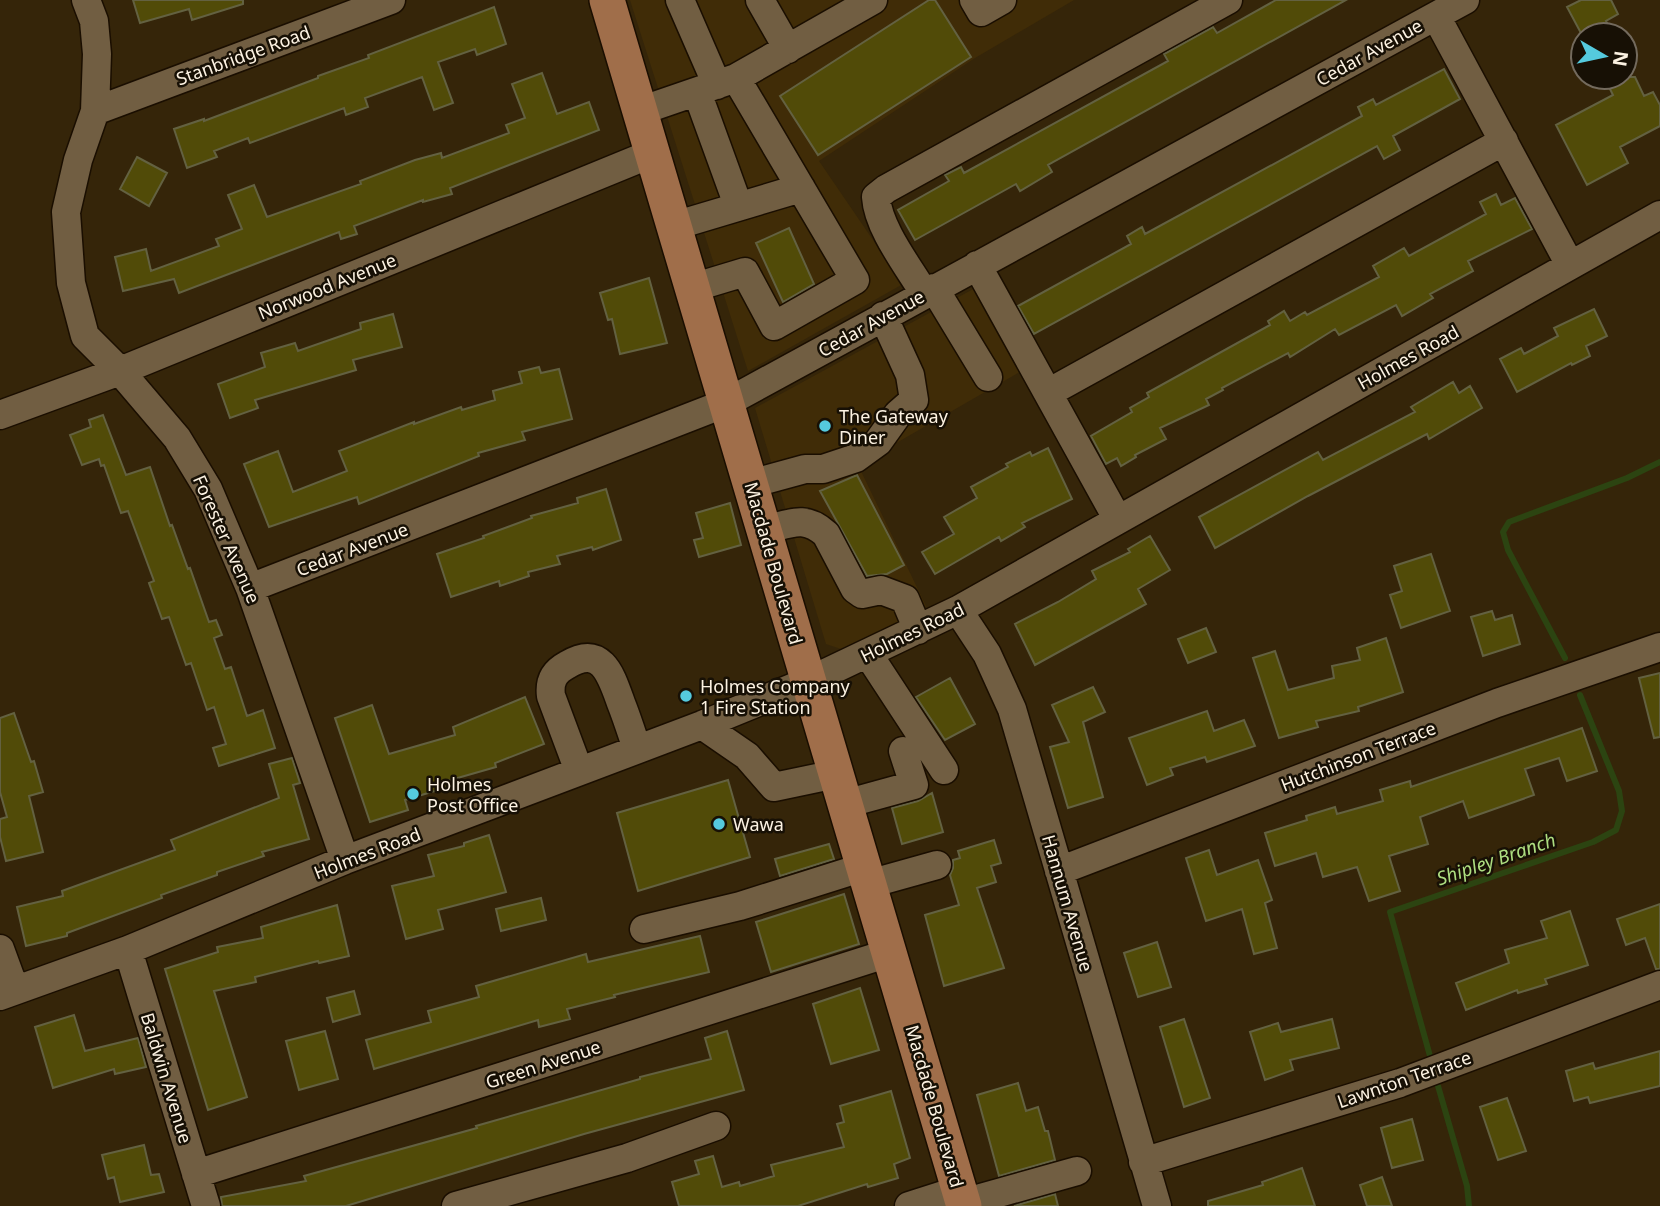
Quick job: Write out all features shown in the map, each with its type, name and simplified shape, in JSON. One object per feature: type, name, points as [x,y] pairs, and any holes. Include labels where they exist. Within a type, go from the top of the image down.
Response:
[{"type":"main road","name":"Macdade Boulevard","points":[[607,0],[962,1200]]},
{"type":"street","name":"Forester Avenue","points":[[86,0],[94,21],[97,54],[95,111],[78,160],[66,212],[71,283],[85,336],[120,371],[177,438],[208,489],[250,588],[345,860]]},
{"type":"street","name":"Stanbridge Road","points":[[95,111],[391,0]]},
{"type":"street","points":[[680,0],[717,85],[738,205]]},
{"type":"street","points":[[760,0],[788,49]]},
{"type":"street","points":[[640,111],[717,85],[788,49],[873,0]]},
{"type":"street","points":[[988,377],[884,224],[876,197],[989,131],[1228,0]]},
{"type":"street","name":"Cedar Avenue","points":[[250,588],[726,403],[1465,0]]},
{"type":"street","points":[[1436,16],[1570,265]]},
{"type":"street","points":[[692,288],[745,272],[774,326],[855,280],[800,188],[717,85]]},
{"type":"street","points":[[1048,393],[1504,141]]},
{"type":"street","name":"Norwood Avenue","points":[[0,415],[120,371],[653,153]]},
{"type":"street","points":[[674,226],[800,188]]},
{"type":"street","name":"Holmes Road","points":[[8,993],[128,950],[345,860],[702,725],[868,654],[958,610],[1660,215]]},
{"type":"street","points":[[977,265],[1118,520]]},
{"type":"street","points":[[750,484],[805,469],[823,469],[856,458],[878,442],[898,414],[914,400],[910,375],[883,316]]},
{"type":"street","points":[[764,530],[805,521],[818,527],[826,534],[855,589],[862,594],[881,590],[905,599],[918,630]]},
{"type":"street","name":"Hannum Avenue","points":[[958,610],[987,654],[1012,709],[1157,1206]]},
{"type":"street","name":"Hutchinson Terrace","points":[[1059,872],[1497,703],[1660,647]]},
{"type":"street","points":[[868,654],[944,771]]},
{"type":"street","points":[[579,772],[551,696],[550,684],[556,673],[577,660],[588,657],[606,666],[638,749]]},
{"type":"street","points":[[702,725],[747,756],[774,787],[841,789],[914,785],[903,751]]},
{"type":"street","points":[[644,929],[866,875],[937,865]]},
{"type":"street","points":[[0,949],[8,993]]},
{"type":"street","name":"Baldwin Avenue","points":[[128,950],[206,1206]]},
{"type":"street","name":"Green Avenue","points":[[196,1174],[889,953]]},
{"type":"street","name":"Lawnton Terrace","points":[[1143,1162],[1400,1083],[1660,985]]},
{"type":"street","points":[[456,1206],[627,1158],[716,1126]]},
{"type":"street","points":[[909,1206],[962,1200],[1077,1171]]},
{"type":"shaded area","points":[[630,0],[1074,0],[975,58],[819,161],[903,284],[748,371]]},
{"type":"shaded area","points":[[977,287],[1023,370],[858,465],[926,606],[850,652],[826,644],[755,408]]},
{"type":"building","points":[[133,0],[243,0],[243,4],[192,20],[189,9],[140,23]]},
{"type":"building","points":[[929,0],[935,0],[971,57],[818,155],[780,96]]},
{"type":"building","points":[[1276,0],[1346,0],[1048,165],[1052,172],[1020,191],[1016,184],[915,240],[898,210],[949,181],[945,175],[961,167],[964,173],[1168,61],[1164,54],[1213,27],[1217,33]]},
{"type":"building","points":[[1581,0],[1611,0],[1618,14],[1606,21],[1574,21],[1567,7]]},
{"type":"building","points":[[494,7],[506,44],[477,55],[475,49],[438,62],[453,103],[434,110],[422,77],[365,98],[368,107],[346,115],[344,108],[250,143],[248,138],[214,151],[217,157],[187,168],[174,129],[204,121],[318,78],[369,58],[368,55]]},
{"type":"building","points":[[1444,69],[1460,99],[1393,136],[1400,150],[1384,159],[1377,146],[1034,334],[1018,306],[1131,244],[1127,236],[1142,227],[1145,234],[1362,116],[1358,107],[1373,99],[1376,105]]},
{"type":"building","points":[[542,73],[557,114],[589,102],[599,130],[450,188],[452,194],[423,200],[354,226],[357,234],[341,239],[339,232],[179,293],[174,279],[123,291],[115,257],[146,249],[151,271],[219,246],[216,239],[242,229],[228,195],[254,185],[267,217],[361,184],[360,181],[415,160],[441,153],[442,158],[509,133],[506,125],[525,118],[512,84]]},
{"type":"building","points":[[1639,85],[1644,96],[1653,92],[1660,105],[1660,126],[1620,147],[1628,163],[1587,185],[1556,125],[1613,95],[1611,91],[1639,91]]},
{"type":"building","points":[[137,157],[167,173],[149,206],[120,189]]},
{"type":"building","points":[[1496,194],[1501,205],[1515,198],[1532,229],[1468,261],[1473,271],[1430,294],[1433,298],[1402,316],[1396,305],[1339,335],[1335,329],[1290,357],[1288,353],[1222,388],[1223,390],[1206,399],[1209,405],[1160,428],[1166,439],[1135,455],[1136,457],[1121,466],[1117,458],[1106,464],[1091,436],[1132,412],[1130,408],[1149,397],[1147,393],[1270,325],[1268,321],[1284,311],[1290,321],[1305,312],[1307,315],[1379,277],[1373,266],[1404,248],[1409,256],[1486,214],[1480,202]]},
{"type":"building","points":[[789,228],[814,284],[783,302],[756,243]]},
{"type":"building","points":[[649,278],[667,343],[620,354],[612,319],[608,320],[600,293]]},
{"type":"building","points":[[1594,309],[1607,336],[1586,346],[1590,356],[1572,365],[1571,363],[1517,392],[1500,359],[1521,348],[1524,354],[1558,336],[1554,328]]},
{"type":"building","points":[[393,314],[402,347],[353,360],[356,370],[255,400],[258,408],[230,418],[218,384],[265,367],[261,353],[295,343],[298,351],[361,329],[360,323]]},
{"type":"building","points":[[539,367],[541,373],[559,369],[572,419],[522,432],[525,440],[478,453],[479,456],[359,504],[357,497],[269,527],[244,464],[278,451],[293,492],[347,471],[339,451],[414,422],[461,407],[462,410],[495,400],[493,391],[522,383],[519,372]]},
{"type":"building","points":[[1453,382],[1459,393],[1470,386],[1482,408],[1429,439],[1427,434],[1308,496],[1215,548],[1199,517],[1318,452],[1323,460],[1415,412],[1411,407]]},
{"type":"building","points":[[103,415],[126,475],[150,467],[170,526],[172,525],[188,569],[190,568],[209,622],[216,620],[222,635],[214,638],[225,669],[231,667],[247,716],[263,710],[275,748],[219,766],[213,748],[226,744],[214,707],[207,710],[191,663],[186,665],[169,617],[162,619],[149,583],[154,581],[128,511],[121,513],[104,465],[101,466],[99,459],[82,465],[70,435],[91,427],[89,420]]},
{"type":"building","points":[[1048,448],[1072,499],[1022,523],[1025,527],[1001,541],[999,537],[935,574],[922,552],[954,534],[944,517],[977,498],[971,487],[1008,467],[1006,464],[1030,452],[1032,456]]},
{"type":"building","points":[[857,475],[904,565],[887,574],[867,576],[820,491]]},
{"type":"building","points":[[606,489],[621,540],[593,550],[592,547],[557,556],[560,564],[528,572],[529,576],[500,586],[499,581],[451,597],[437,554],[484,538],[483,536],[532,518],[531,516],[578,503],[577,498]]},
{"type":"building","points":[[730,503],[741,545],[699,557],[694,540],[703,538],[696,513]]},
{"type":"building","points":[[1150,536],[1170,570],[1138,589],[1146,604],[1035,665],[1015,624],[1096,579],[1092,571],[1130,552],[1128,549]]},
{"type":"building","points":[[1431,554],[1450,611],[1401,628],[1390,595],[1402,591],[1394,566]]},
{"type":"building","points":[[1492,611],[1495,620],[1512,615],[1520,644],[1483,656],[1471,617]]},
{"type":"building","points":[[1206,628],[1216,652],[1188,663],[1178,639]]},
{"type":"building","points":[[1386,638],[1403,692],[1358,707],[1359,711],[1316,721],[1318,727],[1279,738],[1253,658],[1275,651],[1288,690],[1334,678],[1332,666],[1360,660],[1357,648]]},
{"type":"building","points":[[1660,673],[1660,737],[1654,738],[1639,678]]},
{"type":"building","points":[[950,678],[975,724],[945,740],[916,697]]},
{"type":"building","points":[[1093,687],[1105,712],[1083,722],[1103,797],[1068,808],[1050,747],[1069,742],[1052,705]]},
{"type":"building","points":[[525,697],[544,744],[495,763],[496,767],[447,781],[448,787],[405,800],[408,810],[370,822],[335,718],[372,705],[389,754],[455,735],[453,727]]},
{"type":"building","points":[[1207,711],[1214,731],[1244,720],[1255,746],[1207,762],[1205,757],[1170,768],[1173,775],[1147,785],[1129,738]]},
{"type":"building","points":[[14,713],[31,762],[34,761],[43,792],[29,796],[43,852],[6,861],[0,837],[0,819],[7,817],[0,792],[0,718]]},
{"type":"building","points":[[1582,728],[1597,771],[1567,781],[1559,758],[1525,769],[1534,795],[1469,818],[1463,801],[1420,817],[1428,844],[1389,856],[1400,891],[1369,901],[1357,867],[1323,877],[1316,853],[1275,866],[1265,833],[1307,820],[1306,816],[1335,807],[1337,814],[1383,801],[1380,790],[1410,781],[1411,787]]},
{"type":"building","points":[[292,758],[300,783],[293,785],[309,839],[262,852],[264,856],[217,872],[217,875],[161,895],[162,898],[67,933],[67,936],[26,946],[17,907],[63,896],[62,891],[175,850],[171,840],[279,798],[269,764]]},
{"type":"building","points":[[728,780],[750,857],[638,891],[617,813]]},
{"type":"building","points":[[932,793],[943,832],[902,844],[892,808],[918,801]]},
{"type":"building","points":[[489,835],[506,892],[438,910],[443,929],[406,939],[392,886],[434,876],[428,855],[464,846],[464,843]]},
{"type":"building","points":[[994,840],[1001,863],[991,866],[996,882],[977,888],[1004,968],[944,986],[925,915],[959,905],[950,875],[953,860],[960,858],[958,851]]},
{"type":"building","points":[[829,844],[834,859],[780,876],[775,859]]},
{"type":"building","points":[[1209,850],[1217,875],[1258,860],[1272,900],[1265,903],[1277,948],[1254,954],[1242,909],[1206,921],[1186,858]]},
{"type":"building","points":[[844,894],[859,944],[771,972],[756,922]]},
{"type":"building","points":[[541,898],[546,920],[501,931],[496,909]]},
{"type":"building","points":[[1660,904],[1660,969],[1656,969],[1645,938],[1626,945],[1617,919]]},
{"type":"building","points":[[337,905],[349,956],[255,977],[256,982],[214,991],[247,1097],[208,1110],[165,969],[218,952],[217,947],[263,938],[261,927]]},
{"type":"building","points":[[1570,911],[1588,965],[1545,979],[1547,984],[1518,993],[1517,990],[1466,1010],[1456,983],[1509,963],[1505,950],[1547,938],[1541,921]]},
{"type":"building","points":[[700,936],[709,972],[567,1009],[570,1019],[539,1027],[538,1020],[374,1069],[366,1040],[431,1022],[428,1011],[479,997],[476,986],[586,954],[588,962]]},
{"type":"building","points":[[1157,942],[1171,987],[1138,997],[1124,953]]},
{"type":"building","points":[[860,988],[879,1050],[831,1064],[813,1004]]},
{"type":"building","points":[[354,991],[360,1014],[333,1022],[327,998]]},
{"type":"building","points":[[74,1015],[85,1051],[138,1038],[146,1067],[115,1074],[114,1069],[53,1088],[35,1027]]},
{"type":"building","points":[[1184,1019],[1210,1098],[1184,1107],[1160,1027]]},
{"type":"building","points":[[1332,1019],[1339,1048],[1290,1060],[1293,1070],[1265,1080],[1250,1032],[1278,1023],[1281,1032]]},
{"type":"building","points":[[325,1031],[338,1079],[299,1090],[286,1041]]},
{"type":"building","points":[[727,1031],[744,1090],[584,1134],[346,1206],[222,1206],[221,1197],[306,1181],[304,1176],[477,1128],[476,1126],[640,1077],[711,1059],[705,1038]]},
{"type":"building","points":[[1660,1051],[1660,1086],[1590,1103],[1588,1097],[1574,1101],[1566,1071],[1593,1063],[1595,1069]]},
{"type":"building","points":[[1018,1083],[1026,1111],[1038,1107],[1045,1131],[1048,1131],[1055,1160],[999,1176],[977,1095]]},
{"type":"building","points":[[891,1091],[910,1158],[894,1164],[898,1178],[868,1187],[867,1184],[798,1206],[679,1206],[672,1182],[699,1174],[695,1161],[713,1156],[722,1187],[739,1182],[740,1186],[774,1176],[771,1165],[844,1147],[837,1124],[844,1122],[840,1106]]},
{"type":"building","points":[[1507,1098],[1526,1151],[1498,1160],[1480,1107]]},
{"type":"building","points":[[1412,1119],[1423,1160],[1392,1168],[1381,1128]]},
{"type":"building","points":[[144,1145],[151,1175],[159,1174],[164,1192],[120,1202],[114,1177],[108,1179],[102,1155]]},
{"type":"building","points":[[1302,1168],[1315,1206],[1208,1206],[1208,1201],[1263,1185],[1262,1182]]},
{"type":"building","points":[[1382,1177],[1392,1206],[1367,1206],[1360,1185]]},
{"type":"building","points":[[1055,1194],[1058,1206],[1014,1206]]},
{"type":"waterway","name":"Shipley Branch","points":[[1565,658],[1508,550],[1503,532],[1509,522],[1627,478],[1660,462]]},
{"type":"waterway","name":"Shipley Branch","points":[[1430,1056],[1390,912],[1593,842],[1616,830],[1622,811],[1619,791],[1580,695]]},
{"type":"waterway","name":"Shipley Branch","points":[[1438,1086],[1467,1186],[1469,1206]]},
{"type":"place","name":"The Gateway Diner","points":[[825,426]]},
{"type":"place","name":"Holmes Company 1 Fire Station","points":[[686,696]]},
{"type":"place","name":"Holmes Post Office","points":[[413,794]]},
{"type":"place","name":"Wawa","points":[[719,824]]}]
